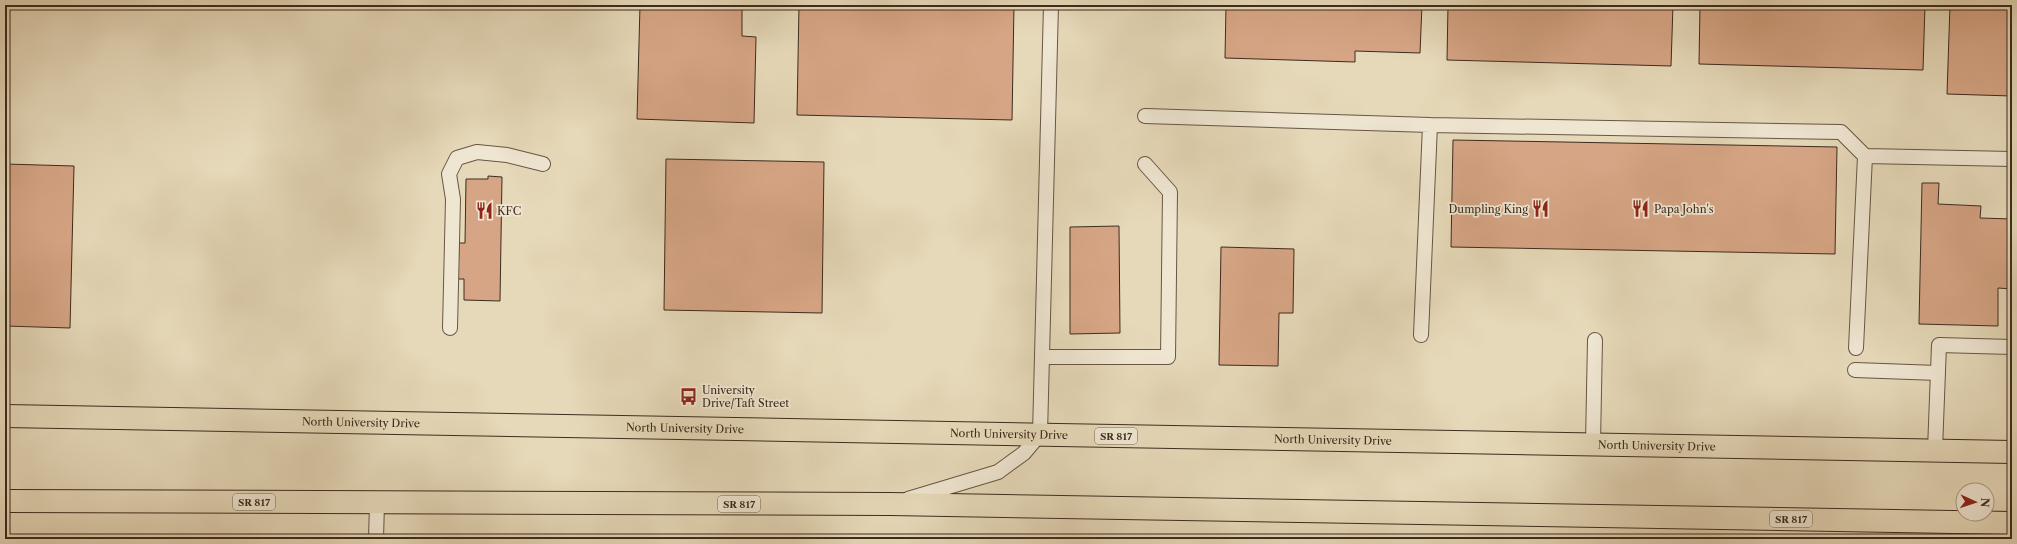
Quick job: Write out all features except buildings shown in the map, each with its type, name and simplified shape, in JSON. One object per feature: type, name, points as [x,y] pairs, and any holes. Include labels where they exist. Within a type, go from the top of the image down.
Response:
[{"type":"main road","name":"North University Drive","points":[[5,416],[1593,443],[2012,452]]},
{"type":"main road","name":"SR 817","points":[[5,501],[890,504],[2012,523]]},
{"type":"lane","points":[[890,504],[998,472],[1024,453],[1040,434],[1051,5]]},
{"type":"lane","points":[[1145,116],[1430,125],[1841,132],[1865,156],[2012,159]]},
{"type":"lane","points":[[1420,336],[1430,125]]},
{"type":"lane","points":[[450,328],[452,199],[449,174],[457,158],[477,152],[507,155],[543,164]]},
{"type":"lane","points":[[1856,348],[1865,156]]},
{"type":"lane","points":[[1042,357],[1168,357],[1170,192],[1145,164]]},
{"type":"lane","points":[[1593,443],[1595,340]]},
{"type":"lane","points":[[1935,450],[1938,345],[2012,347]]},
{"type":"lane","points":[[1855,370],[1938,373]]},
{"type":"lane","points":[[376,539],[377,503]]},
{"type":"place","name":"Dumpling King","points":[[1541,209]]},
{"type":"place","name":"Papa John's","points":[[1641,209]]},
{"type":"place","name":"KFC","points":[[484,211]]},
{"type":"place","name":"University Drive/Taft Street","points":[[689,396]]}]
